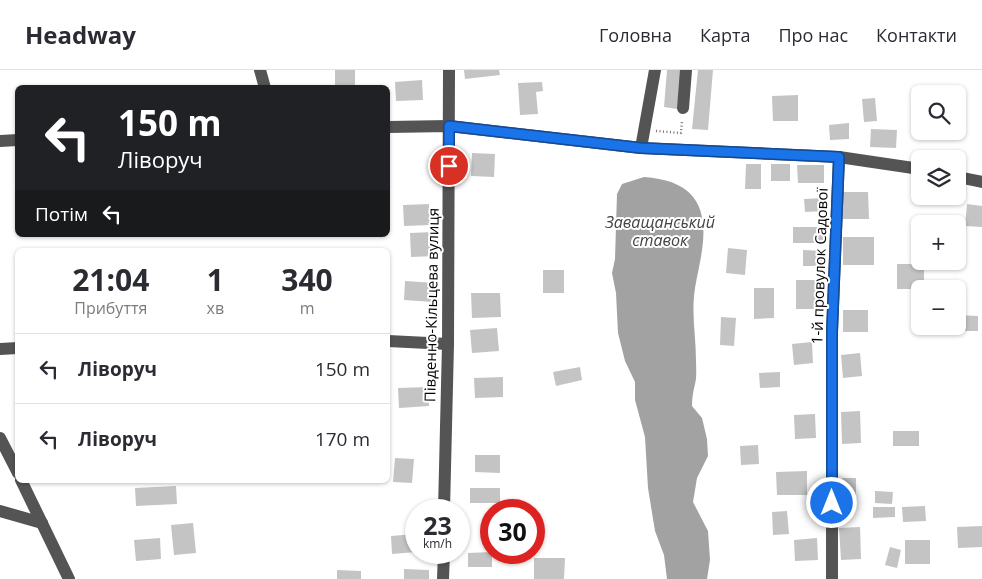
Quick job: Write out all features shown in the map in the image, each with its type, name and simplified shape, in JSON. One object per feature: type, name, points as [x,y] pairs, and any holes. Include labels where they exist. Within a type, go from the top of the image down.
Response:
[{"type":"street","points":[[260,70],[264,85]]},
{"type":"street","name":"Південно-Кільцева вулиця","points":[[444,499],[448,344],[449,70]]},
{"type":"street","points":[[641,148],[655,70]]},
{"type":"street","points":[[683,108],[686,70]]},
{"type":"street","points":[[390,127],[449,126],[641,148],[839,157],[911,168]]},
{"type":"street","points":[[0,141],[15,140]]},
{"type":"street","name":"1-й провулок Садової","points":[[832,579],[832,332],[839,157]]},
{"type":"street","points":[[966,179],[982,182]]},
{"type":"street","points":[[390,341],[448,344]]},
{"type":"street","points":[[0,349],[15,348]]},
{"type":"street","points":[[0,438],[15,467]]},
{"type":"street","points":[[22,483],[69,579]]},
{"type":"street","points":[[0,511],[42,523]]},
{"type":"street","points":[[443,579],[444,564]]},
{"type":"path","points":[[645,130],[681,133],[683,108]]},
{"type":"water","name":"Заващанський ставок","points":[[644,177],[678,185],[689,192],[697,202],[701,214],[703,244],[695,288],[696,381],[692,406],[702,418],[707,439],[708,456],[697,478],[693,502],[708,531],[710,560],[707,579],[667,579],[664,555],[655,531],[648,488],[645,437],[635,400],[635,382],[625,361],[618,333],[616,293],[612,273],[615,259],[617,194],[622,184]]},
{"type":"building","points":[[335,70],[355,70],[355,85],[335,85]]},
{"type":"building","points":[[464,70],[499,70],[500,75],[465,79]]},
{"type":"building","points":[[667,70],[681,70],[677,109],[664,107]]},
{"type":"building","points":[[698,70],[713,70],[708,130],[692,129]]},
{"type":"building","points":[[422,80],[423,100],[396,101],[395,82]]},
{"type":"building","points":[[542,82],[543,91],[536,92],[538,114],[520,115],[518,83]]},
{"type":"building","points":[[798,95],[798,121],[773,121],[772,96]]},
{"type":"building","points":[[875,98],[877,121],[864,122],[862,99]]},
{"type":"building","points":[[849,123],[849,139],[830,140],[829,125]]},
{"type":"building","points":[[871,129],[897,130],[896,148],[870,147]]},
{"type":"building","points":[[472,153],[495,154],[494,177],[471,176]]},
{"type":"building","points":[[746,164],[761,164],[761,189],[745,189]]},
{"type":"building","points":[[771,164],[790,164],[790,181],[771,181]]},
{"type":"building","points":[[797,165],[824,165],[824,183],[798,183]]},
{"type":"building","points":[[842,192],[868,192],[869,219],[843,219]]},
{"type":"building","points":[[826,198],[826,211],[805,212],[804,199]]},
{"type":"building","points":[[429,204],[430,225],[404,226],[403,205]]},
{"type":"building","points":[[967,204],[982,206],[982,227],[966,226]]},
{"type":"building","points":[[793,227],[824,227],[824,243],[793,243]]},
{"type":"building","points":[[434,232],[435,256],[411,257],[410,233]]},
{"type":"building","points":[[843,237],[874,237],[874,265],[843,265]]},
{"type":"building","points":[[728,248],[747,250],[745,275],[726,273]]},
{"type":"building","points":[[803,250],[823,251],[823,273],[815,273],[815,266],[803,266]]},
{"type":"building","points":[[897,264],[911,264],[911,270],[924,270],[924,280],[911,280],[911,289],[897,289]]},
{"type":"building","points":[[543,270],[564,270],[564,293],[543,293]]},
{"type":"building","points":[[796,280],[819,280],[819,309],[796,309]]},
{"type":"building","points":[[405,281],[435,283],[433,302],[404,300]]},
{"type":"building","points":[[754,288],[774,288],[774,318],[754,319]]},
{"type":"building","points":[[471,293],[500,293],[501,317],[472,318]]},
{"type":"building","points":[[843,310],[868,310],[868,332],[843,332]]},
{"type":"building","points":[[966,315],[978,316],[978,331],[966,331]]},
{"type":"building","points":[[721,317],[736,318],[734,346],[720,345]]},
{"type":"building","points":[[497,328],[499,351],[472,353],[470,330]]},
{"type":"building","points":[[812,342],[813,363],[794,365],[792,344]]},
{"type":"building","points":[[860,353],[862,376],[843,378],[841,355]]},
{"type":"building","points":[[580,367],[582,380],[556,386],[553,372]]},
{"type":"building","points":[[780,372],[780,387],[760,388],[759,373]]},
{"type":"building","points":[[503,377],[503,397],[475,398],[474,378]]},
{"type":"building","points":[[428,387],[429,406],[399,408],[398,388]]},
{"type":"building","points":[[860,411],[861,443],[842,444],[841,412]]},
{"type":"building","points":[[815,414],[816,438],[795,439],[794,415]]},
{"type":"building","points":[[893,431],[919,431],[919,446],[893,446]]},
{"type":"building","points":[[758,445],[759,464],[741,465],[740,446]]},
{"type":"building","points":[[475,455],[500,455],[500,473],[475,472]]},
{"type":"building","points":[[395,458],[414,459],[412,483],[393,482]]},
{"type":"building","points":[[807,471],[807,495],[777,495],[776,472]]},
{"type":"building","points":[[842,478],[856,478],[856,499],[841,499]]},
{"type":"building","points":[[176,486],[177,504],[136,506],[135,488]]},
{"type":"building","points":[[470,488],[500,488],[500,499],[480,499],[480,503],[470,503]]},
{"type":"building","points":[[875,491],[893,492],[892,504],[875,503]]},
{"type":"building","points":[[807,496],[823,497],[822,506],[807,505]]},
{"type":"building","points":[[925,506],[926,521],[903,522],[902,507]]},
{"type":"building","points":[[873,507],[895,507],[895,517],[873,518]]},
{"type":"building","points":[[787,511],[789,534],[773,535],[772,512]]},
{"type":"building","points":[[193,523],[196,553],[174,555],[171,525]]},
{"type":"building","points":[[982,526],[982,547],[958,548],[957,527]]},
{"type":"building","points":[[860,527],[861,559],[841,560],[839,528]]},
{"type":"building","points":[[405,535],[405,553],[392,554],[391,536]]},
{"type":"building","points":[[160,538],[161,559],[136,561],[134,540]]},
{"type":"building","points":[[817,538],[818,560],[795,561],[794,540]]},
{"type":"building","points":[[905,540],[930,540],[930,564],[905,564]]},
{"type":"building","points":[[890,547],[901,550],[897,568],[885,565]]},
{"type":"building","points":[[480,552],[480,564],[492,564],[492,567],[468,567],[468,564],[470,564],[470,553]]},
{"type":"building","points":[[545,558],[565,558],[564,579],[534,579],[534,564],[545,564]]},
{"type":"building","points":[[404,569],[429,570],[429,579],[404,579]]},
{"type":"building","points":[[337,570],[361,571],[361,579],[337,579]]},
{"type":"route","points":[[449,166],[449,126],[641,148],[839,157],[832,332],[832,503]]}]
